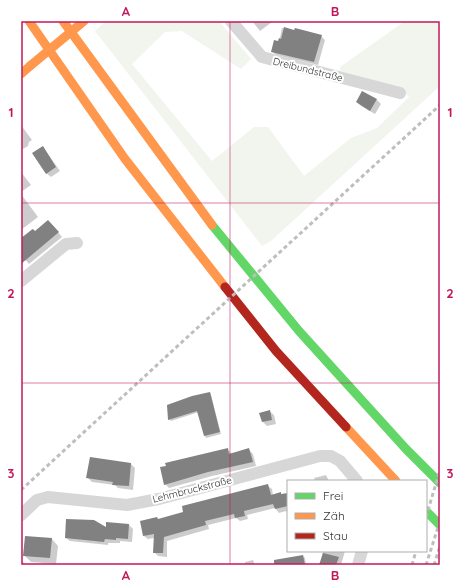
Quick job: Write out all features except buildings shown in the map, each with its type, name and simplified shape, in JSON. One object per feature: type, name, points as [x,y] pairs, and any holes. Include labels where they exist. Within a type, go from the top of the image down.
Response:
[{"type":"main road","points":[[29,21],[125,159],[276,351],[395,480]]},
{"type":"main road","points":[[63,21],[212,225],[299,331],[406,449],[440,483]]},
{"type":"main road","points":[[21,74],[84,21]]},
{"type":"main road","points":[[427,512],[440,525]]},
{"type":"street","name":"Dreibundstraße","points":[[231,21],[262,57],[400,93]]},
{"type":"street","points":[[21,281],[66,244],[77,243]]},
{"type":"street","name":"Lehmbruckstraße","points":[[21,515],[37,500],[48,497],[128,505],[320,456],[331,456],[340,462],[356,480]]},
{"type":"street","points":[[358,565],[362,552]]},
{"type":"shaded area","points":[[106,21],[219,21],[251,59],[241,69],[182,31],[165,32],[132,64],[212,161],[254,127],[268,127],[304,176],[351,138],[377,128],[409,97],[402,89],[340,71],[340,67],[405,21],[440,21],[440,86],[271,241],[262,246],[95,31]]},
{"type":"railway","points":[[21,490],[440,105]]},
{"type":"railway","points":[[427,514],[440,470]]},
{"type":"railway","points":[[426,565],[440,521]]},
{"type":"railway","points":[[434,565],[440,546]]},
{"type":"railway","points":[[412,565],[416,552]]},
{"type":"traffic: fast","points":[[212,225],[299,331],[406,449],[440,483]]},
{"type":"traffic: fast","points":[[427,512],[440,525]]},
{"type":"traffic: slow","points":[[29,21],[125,159],[225,287]]},
{"type":"traffic: slow","points":[[63,21],[212,225]]},
{"type":"traffic: slow","points":[[30,66],[84,21]]},
{"type":"traffic: slow","points":[[21,74],[30,66]]},
{"type":"traffic: slow","points":[[346,427],[395,480]]},
{"type":"traffic: jam","points":[[225,287],[276,351],[346,427]]}]
